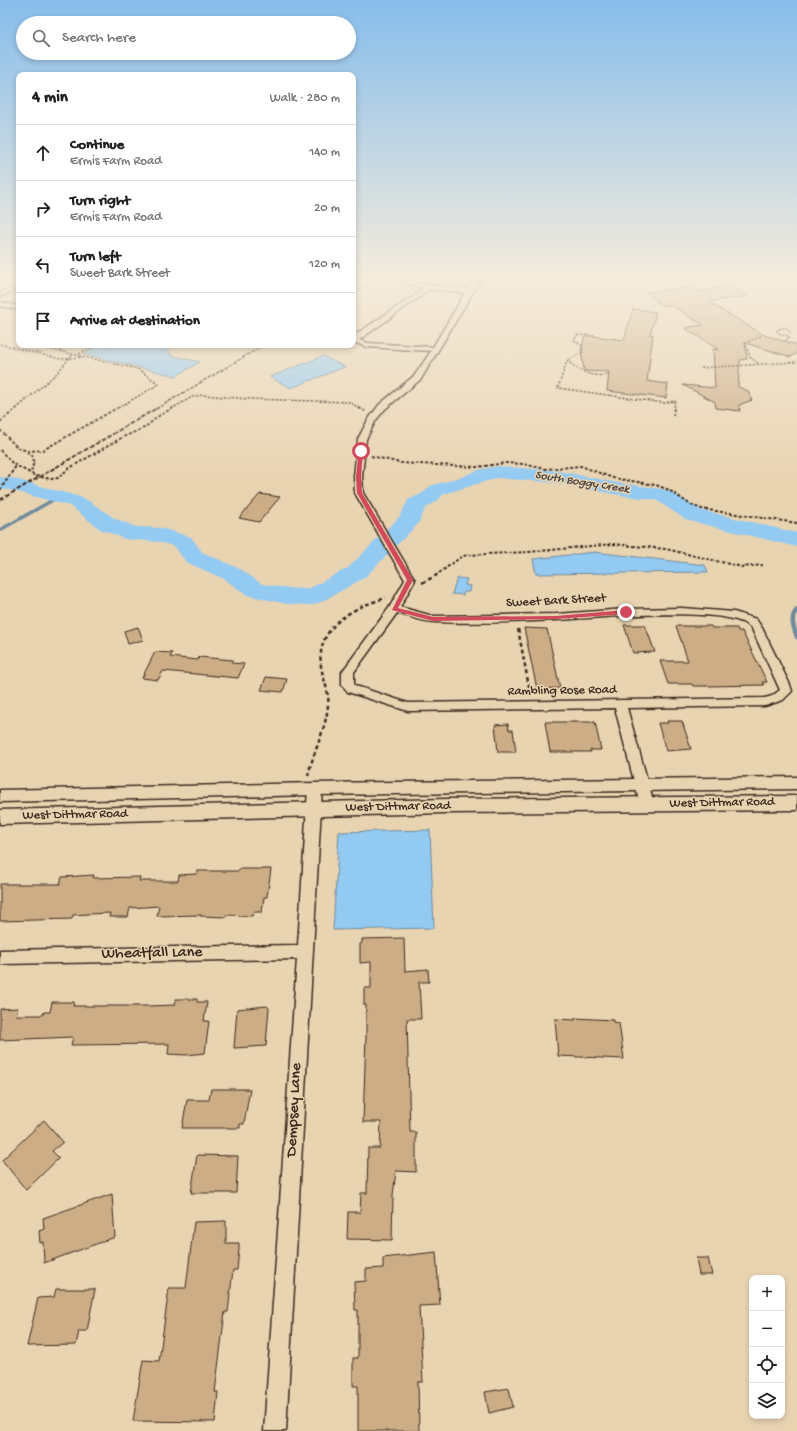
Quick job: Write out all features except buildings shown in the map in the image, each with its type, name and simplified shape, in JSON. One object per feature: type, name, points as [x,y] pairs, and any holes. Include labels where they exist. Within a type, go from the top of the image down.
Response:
[{"type":"street","points":[[380,346],[435,349]]},
{"type":"street","points":[[394,609],[409,585],[410,580],[359,493],[358,486],[362,439],[372,420],[393,397],[418,377],[437,346]]},
{"type":"street","name":"Sweet Bark Street","points":[[394,609],[433,619],[556,618],[656,611],[682,611],[734,615],[752,621],[757,628],[786,691],[782,696],[775,700]]},
{"type":"street","name":"Rambling Rose Road","points":[[394,609],[348,672],[348,685],[352,689],[408,707],[765,702],[775,700]]},
{"type":"street","points":[[620,704],[648,804]]},
{"type":"street","name":"West Dittmar Road","points":[[0,796],[315,789],[797,783]]},
{"type":"street","name":"Dempsey Lane","points":[[275,1431],[315,789]]},
{"type":"street","name":"West Dittmar Road","points":[[0,817],[314,809],[797,803]]},
{"type":"street","name":"Wheatfall Lane","points":[[0,957],[305,952]]},
{"type":"path","points":[[582,346],[583,352],[575,358],[568,359],[558,388],[664,403],[675,401],[673,416]]},
{"type":"path","points":[[746,346],[750,357],[758,363]]},
{"type":"path","points":[[16,348],[60,359],[85,357]]},
{"type":"path","points":[[26,452],[43,450],[159,384],[148,374],[138,369],[46,348]]},
{"type":"path","points":[[78,355],[91,348]]},
{"type":"path","points":[[0,422],[57,373],[73,354]]},
{"type":"path","points":[[567,362],[581,372],[603,376],[609,374]]},
{"type":"path","points":[[701,368],[758,363],[797,362]]},
{"type":"path","points":[[0,450],[8,461],[31,474],[45,479],[58,478],[68,469],[123,437],[144,428],[160,415],[192,397],[203,394],[249,399],[349,402],[367,413]]},
{"type":"path","points":[[0,430],[19,449],[32,455],[34,461],[31,474]]},
{"type":"path","points":[[361,451],[381,460],[401,463],[477,467],[511,464],[546,469],[581,466],[613,478],[656,485],[669,490],[691,505],[702,510],[797,523]]},
{"type":"path","points":[[0,490],[16,466]]},
{"type":"path","points":[[422,583],[443,571],[461,557],[467,555],[529,552],[597,545],[629,544],[666,549],[742,567],[763,565]]},
{"type":"path","points":[[517,624],[530,692],[528,697]]},
{"type":"water","points":[[94,348],[168,348],[170,355],[200,362],[176,376],[83,354]]},
{"type":"water","points":[[323,356],[345,367],[291,388],[270,377]]},
{"type":"water","points":[[595,552],[705,565],[708,572],[536,574],[533,559]]},
{"type":"water","points":[[457,578],[467,579],[465,585],[470,586],[469,592],[464,592],[463,595],[452,594]]},
{"type":"water","points":[[430,830],[434,928],[333,930],[339,832]]},
{"type":"waterway","name":"South Boggy Creek","points":[[0,483],[11,484],[77,502],[108,524],[133,534],[161,535],[183,542],[194,557],[232,574],[255,590],[287,596],[312,597],[356,573],[410,519],[416,505],[430,497],[437,490],[447,486],[470,481],[485,474],[497,472],[559,477],[613,488],[662,495],[694,515],[797,540]]},
{"type":"waterway","points":[[0,530],[58,497]]},
{"type":"waterway","points":[[797,610],[793,616],[797,637]]},
{"type":"railway","points":[[156,409],[259,348]]},
{"type":"railway","points":[[0,500],[157,408]]},
{"type":"route","points":[[361,451],[358,476],[359,493],[409,575],[409,585],[394,609],[433,619],[556,618],[626,612]]}]
